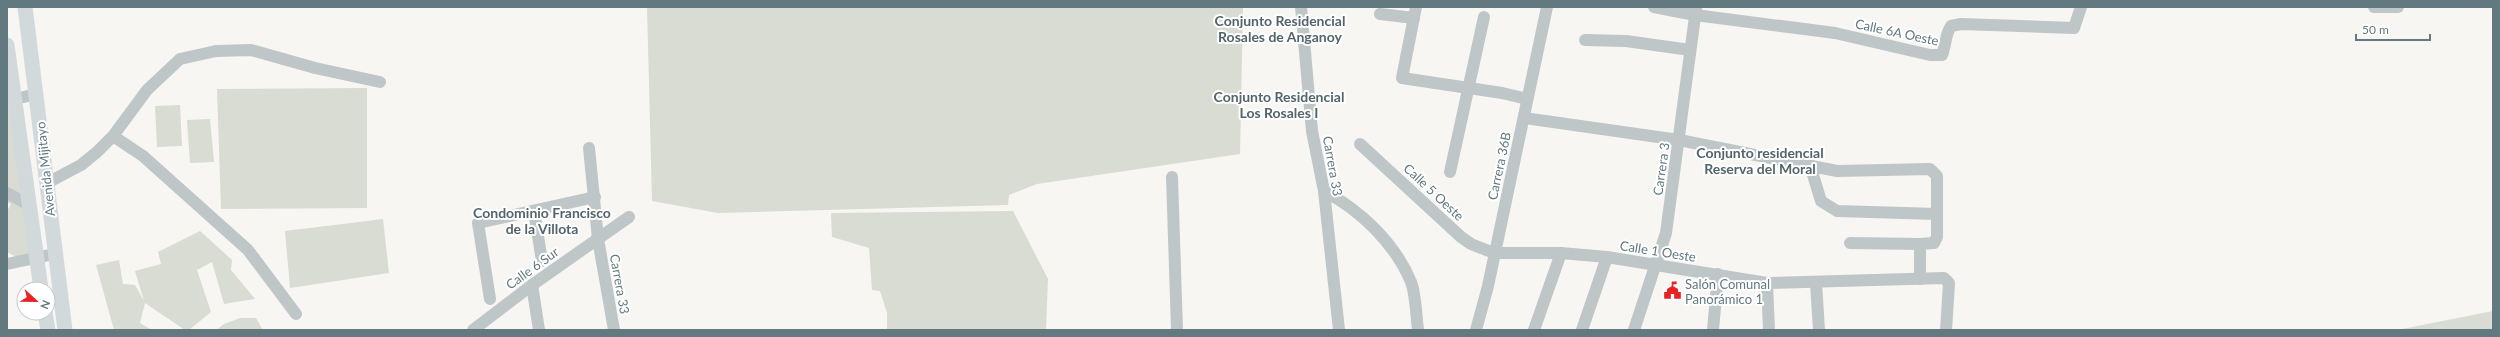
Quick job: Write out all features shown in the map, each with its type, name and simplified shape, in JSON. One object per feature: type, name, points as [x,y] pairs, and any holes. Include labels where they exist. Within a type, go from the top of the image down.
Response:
[{"type":"main road","name":"Avenida Mijitayo","points":[[25,7],[47,183],[54,254],[65,330]]},
{"type":"main road","name":"Avenida Mijitayo","points":[[7,45],[11,100],[41,281]]},
{"type":"street","name":"Carrera 33","points":[[1302,7],[1312,130],[1324,191],[1339,330]]},
{"type":"street","name":"Carrera 36B","points":[[1476,330],[1488,286],[1547,7]]},
{"type":"street","points":[[1654,7],[1696,11]]},
{"type":"street","name":"Calle 6A Oeste","points":[[1696,11],[1835,33],[1930,55],[1942,55],[1946,46],[1947,32],[1951,26],[1961,24],[2074,28],[2081,7]]},
{"type":"street","points":[[2374,7],[2398,7]]},
{"type":"street","name":"Carrera 3","points":[[1634,330],[1666,233],[1696,11]]},
{"type":"street","points":[[1380,14],[1415,13],[1402,78],[1469,88],[1527,99]]},
{"type":"street","points":[[1450,172],[1484,17]]},
{"type":"street","points":[[1585,40],[1626,41],[1690,50]]},
{"type":"street","points":[[47,183],[81,164],[113,136],[147,90],[180,58],[202,54],[251,50],[315,68],[380,82]]},
{"type":"street","points":[[11,100],[36,94]]},
{"type":"street","points":[[1524,118],[1679,140],[1837,171],[1930,169],[1937,176],[1936,241],[1934,243],[1850,243]]},
{"type":"street","points":[[113,136],[143,156],[248,250],[296,314]]},
{"type":"street","name":"Calle 5 Oeste","points":[[1360,144],[1461,237],[1471,244],[1494,253]]},
{"type":"street","name":"Carrera 33","points":[[589,148],[598,239],[614,330]]},
{"type":"street","points":[[1810,165],[1821,201],[1837,211],[1937,214]]},
{"type":"street","points":[[1172,178],[1177,330]]},
{"type":"street","points":[[1324,191],[1352,208],[1395,253],[1411,283],[1418,330]]},
{"type":"street","points":[[7,193],[29,205]]},
{"type":"street","points":[[490,299],[478,223],[595,197]]},
{"type":"street","points":[[534,211],[542,261]]},
{"type":"street","name":"Calle 6 Sur","points":[[473,330],[532,284],[630,217]]},
{"type":"street","points":[[1920,244],[1920,279]]},
{"type":"street","name":"Calle 1 Oeste","points":[[1494,253],[1562,253],[1607,257],[1767,283],[1816,283],[1920,279],[1948,280],[1946,330]]},
{"type":"street","points":[[1534,330],[1562,253]]},
{"type":"street","points":[[10,261],[37,258],[54,254]]},
{"type":"street","points":[[1582,330],[1607,257]]},
{"type":"street","points":[[1713,330],[1718,274]]},
{"type":"street","points":[[1767,283],[1769,330]]},
{"type":"street","points":[[1816,283],[1819,330]]},
{"type":"street","points":[[532,284],[539,330]]},
{"type":"shaded area","points":[[647,7],[1243,7],[1240,154],[1037,184],[1009,195],[1008,205],[718,213],[652,201]]},
{"type":"shaded area","points":[[367,88],[367,208],[221,209],[217,89]]},
{"type":"shaded area","points":[[180,105],[182,146],[157,147],[155,106]]},
{"type":"shaded area","points":[[10,108],[23,197],[7,189],[7,109]]},
{"type":"shaded area","points":[[210,119],[214,162],[190,163],[187,120]]},
{"type":"shaded area","points":[[7,197],[25,206],[33,254],[18,258],[7,252],[7,211],[11,204],[7,202]]},
{"type":"shaded area","points":[[1013,211],[1048,279],[1046,330],[887,330],[887,313],[880,291],[872,290],[869,248],[832,237],[831,213]]},
{"type":"shaded area","points":[[383,219],[389,273],[290,288],[285,231]]},
{"type":"shaded area","points":[[200,231],[232,260],[231,270],[255,299],[224,304],[212,262],[197,270],[211,312],[189,330],[185,330],[145,303],[140,323],[152,330],[114,330],[96,265],[119,260],[123,284],[135,285],[144,301],[135,271],[161,264],[158,252]]},
{"type":"shaded area","points":[[2493,311],[2493,330],[2397,330]]},
{"type":"shaded area","points":[[240,318],[256,318],[263,330],[216,330],[224,324]]},
{"type":"place","name":"Salón Comunal Panorámico 1","points":[[1672,291]]},
{"type":"district","name":"Conjunto Residencial Rosales de Anganoy","points":[[1280,30]]},
{"type":"district","name":"Conjunto Residencial Los Rosales I","points":[[1279,106]]},
{"type":"district","name":"Conjunto residencial Reserva del Moral","points":[[1760,162]]},
{"type":"district","name":"Condominio Francisco de la Villota","points":[[542,222]]}]
